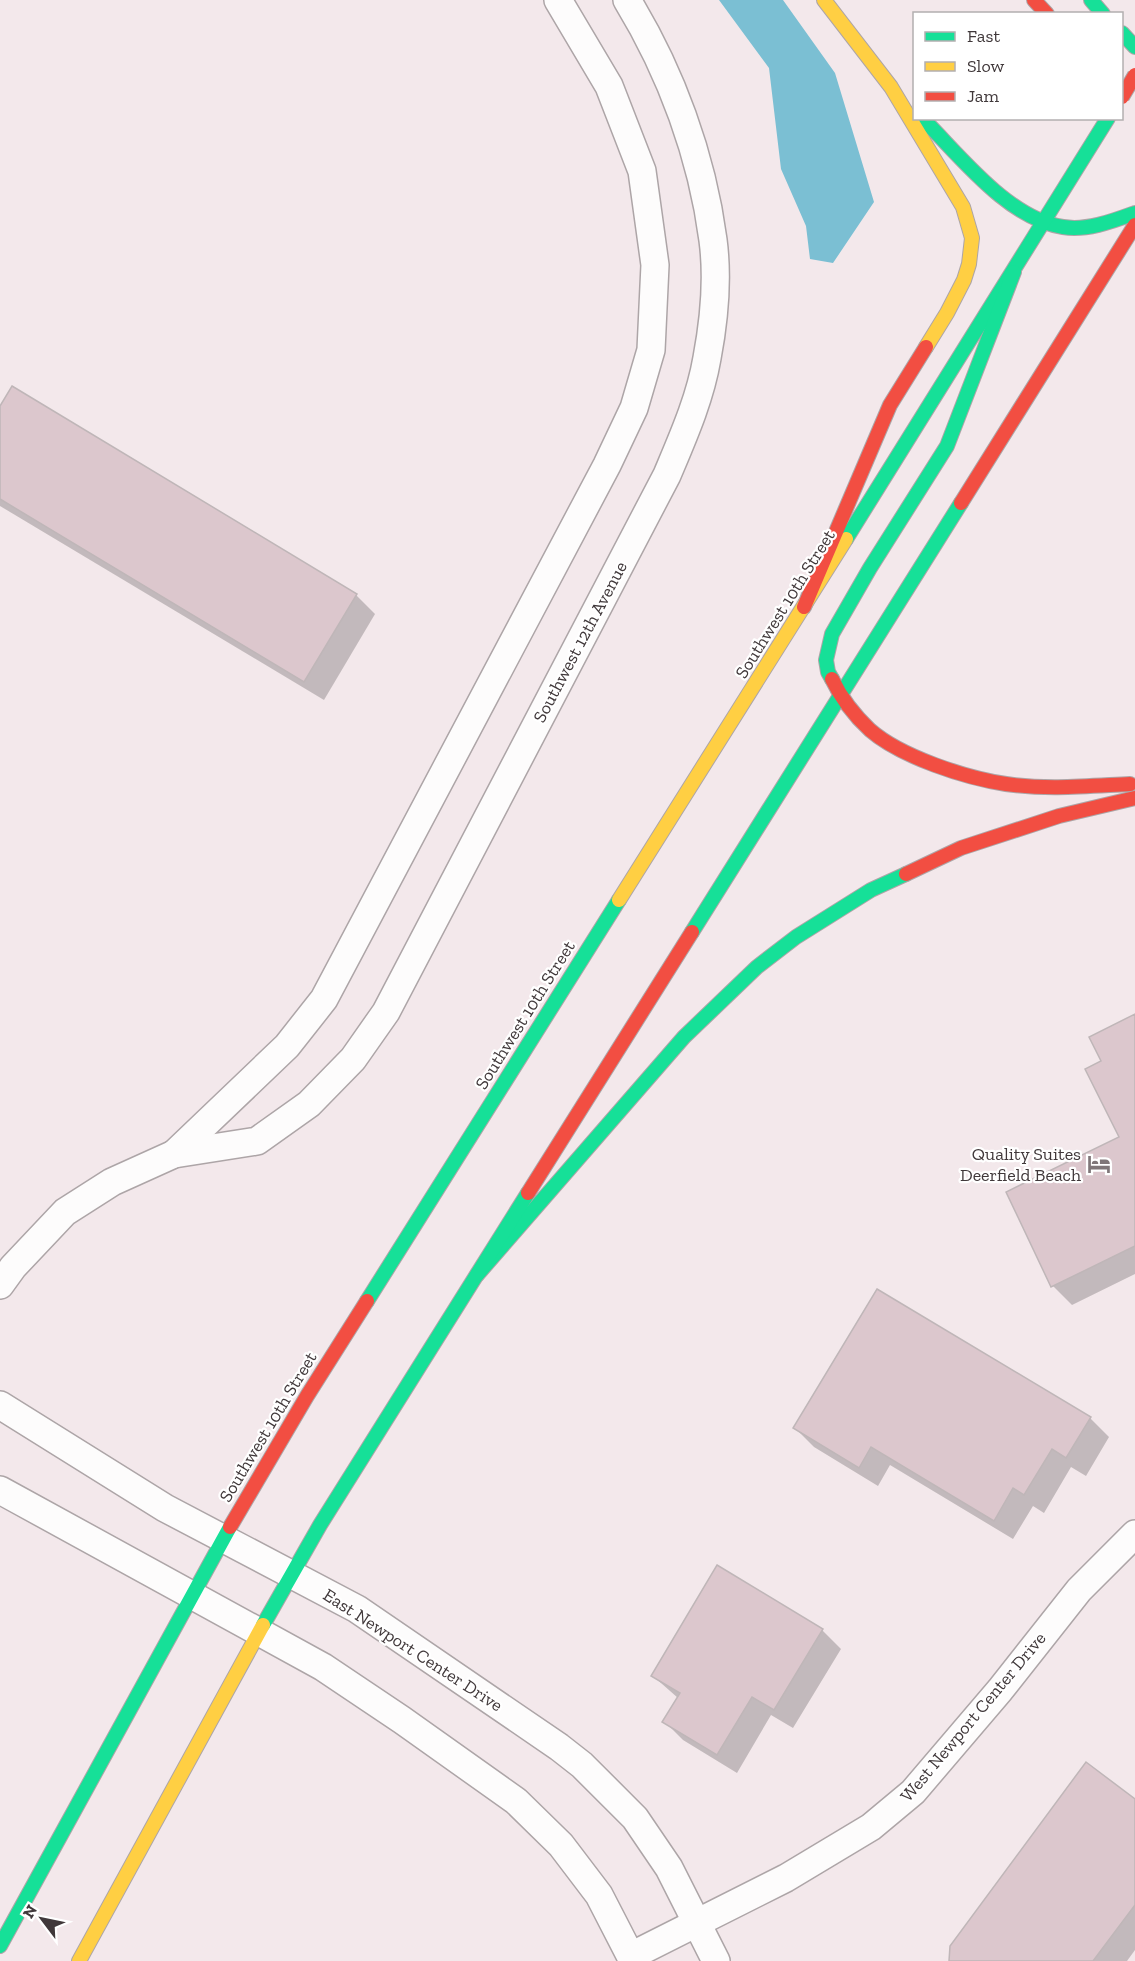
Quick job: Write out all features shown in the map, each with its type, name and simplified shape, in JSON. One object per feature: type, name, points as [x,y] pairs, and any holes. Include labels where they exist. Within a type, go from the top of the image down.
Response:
[{"type":"main road","points":[[804,607],[890,405],[957,297],[969,264],[972,238],[963,207],[891,87],[824,0]]},
{"type":"main road","points":[[1034,0],[1045,12]]},
{"type":"main road","points":[[1091,0],[1101,12]]},
{"type":"main road","points":[[1123,34],[1135,47]]},
{"type":"main road","points":[[1123,93],[1135,75]]},
{"type":"main road","points":[[891,87],[913,108]]},
{"type":"main road","points":[[1123,96],[1135,107]]},
{"type":"main road","points":[[925,120],[1003,196],[1024,213],[1045,223],[1062,226],[1091,225],[1135,213]]},
{"type":"main road","name":"Southwest 10th Street","points":[[0,1946],[252,1486],[1045,223],[1107,120]]},
{"type":"main road","points":[[79,1961],[292,1574],[348,1479],[841,697],[1135,225]]},
{"type":"main road","points":[[1014,272],[947,446],[870,568],[832,634],[826,660],[833,685],[870,730],[885,741],[930,763],[954,772],[1007,784],[1035,787],[1135,784]]},
{"type":"main road","points":[[477,1275],[684,1037],[757,967],[796,937],[871,890],[962,848],[1059,816],[1135,798]]},
{"type":"street","name":"Southwest 12th Avenue","points":[[174,1154],[287,1046],[324,999],[608,465],[634,408],[651,350],[655,265],[642,171],[609,86],[558,0]]},
{"type":"street","name":"Southwest 12th Avenue","points":[[0,1285],[13,1267],[65,1212],[112,1182],[174,1154],[257,1141],[309,1104],[353,1059],[386,1012],[403,981],[667,475],[690,418],[707,359],[714,297],[713,241],[700,176],[683,117],[661,61],[627,0]]},
{"type":"street","name":"East Newport Center Drive","points":[[0,1405],[165,1508],[357,1609],[582,1765],[635,1818],[669,1868],[699,1923],[716,1961]]},
{"type":"street","points":[[0,1490],[323,1667],[402,1720],[516,1802],[561,1845],[599,1895],[632,1959]]},
{"type":"street","name":"West Newport Center Drive","points":[[632,1959],[786,1878],[871,1827],[913,1792],[994,1697],[1079,1590],[1135,1534]]},
{"type":"water","points":[[719,0],[783,0],[835,73],[874,202],[833,263],[810,259],[806,226],[781,169],[769,68]]},
{"type":"building","points":[[12,386],[357,594],[304,682],[0,499],[0,406]]},
{"type":"building","name":"Quality Suites Deerfield Beach","points":[[1135,1014],[1135,1246],[1051,1287],[1006,1192],[1119,1137],[1085,1069],[1101,1061],[1089,1037]]},
{"type":"building","points":[[877,1289],[1091,1417],[1066,1458],[1052,1449],[1024,1495],[1013,1488],[994,1521],[871,1447],[859,1468],[793,1428]]},
{"type":"building","points":[[717,1565],[823,1629],[774,1710],[752,1697],[717,1755],[662,1722],[680,1693],[651,1676]]},
{"type":"building","points":[[1086,1762],[1135,1799],[1135,1905],[1093,1961],[949,1961],[950,1946]]},
{"type":"traffic: fast","points":[[1091,0],[1101,12]]},
{"type":"traffic: fast","points":[[1123,34],[1135,47]]},
{"type":"traffic: fast","points":[[846,539],[1107,120]]},
{"type":"traffic: fast","points":[[925,121],[987,185],[1024,212],[1043,222],[1063,227],[1081,228],[1100,225],[1135,213]]},
{"type":"traffic: fast","points":[[832,679],[826,660],[832,634],[870,568],[947,446],[1014,272]]},
{"type":"traffic: fast","points":[[692,932],[961,503]]},
{"type":"traffic: fast","points":[[477,1275],[684,1037],[757,967],[796,937],[871,890],[906,874]]},
{"type":"traffic: fast","points":[[367,1301],[619,900]]},
{"type":"traffic: fast","points":[[263,1625],[320,1525],[528,1193]]},
{"type":"traffic: fast","points":[[0,1946],[230,1527]]},
{"type":"traffic: slow","points":[[824,0],[891,87],[963,207],[972,238],[969,264],[964,280],[947,313],[926,347]]},
{"type":"traffic: slow","points":[[619,900],[846,539]]},
{"type":"traffic: slow","points":[[79,1961],[263,1625]]},
{"type":"traffic: jam","points":[[1034,0],[1045,12]]},
{"type":"traffic: jam","points":[[1123,95],[1135,75]]},
{"type":"traffic: jam","points":[[961,503],[1135,225]]},
{"type":"traffic: jam","points":[[804,607],[890,405],[926,347]]},
{"type":"traffic: jam","points":[[832,679],[849,706],[870,730],[899,749],[935,765],[972,777],[1021,786],[1068,787],[1130,784]]},
{"type":"traffic: jam","points":[[906,874],[961,848],[1059,816],[1135,798]]},
{"type":"traffic: jam","points":[[528,1193],[692,932]]},
{"type":"traffic: jam","points":[[230,1527],[307,1396],[367,1301]]},
{"type":"place","name":"Quality Suites Deerfield Beach","points":[[1099,1164]]}]
